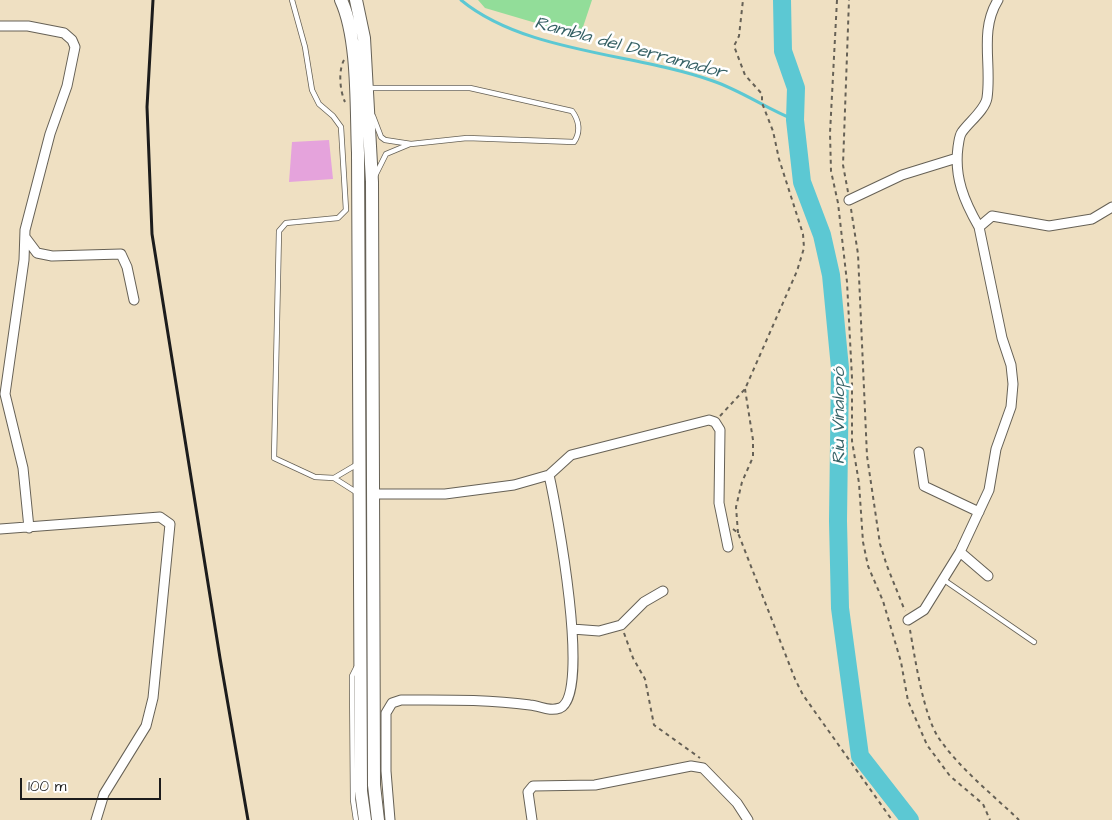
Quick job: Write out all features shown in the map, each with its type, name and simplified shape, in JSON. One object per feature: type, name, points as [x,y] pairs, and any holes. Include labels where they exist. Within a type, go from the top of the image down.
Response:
[{"type":"street","points":[[340,0],[346,13],[353,62],[357,134],[361,790],[365,820]]},
{"type":"street","points":[[356,0],[364,38],[370,110],[372,182],[374,785],[378,820]]},
{"type":"street","points":[[908,620],[924,610],[960,552],[989,490],[996,449],[1011,407],[1013,384],[1011,364],[1002,338],[979,227],[962,195],[957,175],[960,135],[986,101],[989,83],[987,33],[990,12],[998,0]]},
{"type":"street","points":[[0,26],[28,26],[64,33],[72,40],[75,47],[66,86],[36,186],[25,237],[24,260],[5,394],[23,468],[29,528]]},
{"type":"street","points":[[849,200],[902,176],[957,158]]},
{"type":"street","points":[[979,227],[992,216],[1049,226],[1070,224],[1092,219],[1112,207]]},
{"type":"street","points":[[25,237],[37,253],[52,256],[121,254],[127,267],[134,300]]},
{"type":"street","points":[[373,494],[445,494],[514,485],[549,474],[571,455],[709,420],[715,422],[720,430],[719,503],[728,547]]},
{"type":"street","points":[[919,452],[924,486],[979,512]]},
{"type":"street","points":[[390,820],[386,771],[386,713],[392,703],[401,700],[483,700],[536,706],[552,710],[562,707],[570,697],[574,672],[572,629],[549,474]]},
{"type":"street","points":[[0,529],[160,517],[170,524],[153,698],[146,726],[104,794],[96,820]]},
{"type":"street","points":[[960,552],[988,576]]},
{"type":"street","points":[[572,629],[583,631],[612,628],[621,625],[644,602],[663,591]]},
{"type":"street","points":[[532,820],[528,792],[533,786],[595,785],[691,766],[703,768],[738,803],[748,820]]},
{"type":"lane","points":[[292,0],[305,47],[312,90],[319,104],[333,116],[341,127],[346,210],[338,218],[286,223],[279,231],[274,458],[315,477],[334,478],[354,490],[360,497]]},
{"type":"lane","points":[[368,88],[470,88],[572,111],[577,117],[578,135],[574,142],[467,138],[411,144],[386,140],[381,137],[370,110]]},
{"type":"lane","points":[[372,182],[386,154],[411,144]]},
{"type":"lane","points":[[334,478],[355,466],[360,460]]},
{"type":"lane","points":[[944,580],[1034,642]]},
{"type":"lane","points":[[356,820],[353,800],[352,676],[361,658]]},
{"type":"path","points":[[715,422],[745,389],[797,271],[804,248],[803,234],[779,159],[773,131],[762,103],[762,94],[745,75],[734,46],[739,36],[743,0]]},
{"type":"path","points":[[837,0],[830,133],[831,171],[838,203],[847,282],[852,378],[852,441],[859,483],[863,542],[868,566],[882,602],[901,662],[908,701],[927,745],[950,776],[983,804],[990,820]]},
{"type":"path","points":[[849,0],[843,165],[858,254],[866,456],[880,544],[908,620],[927,708],[938,736],[966,768],[1019,820]]},
{"type":"path","points":[[745,389],[753,440],[753,457],[742,482],[736,507],[738,533],[794,679],[803,695],[892,820]]},
{"type":"path","points":[[723,523],[738,533]]},
{"type":"path","points":[[612,628],[626,633],[633,658],[645,679],[654,725],[700,757],[703,768]]},
{"type":"green space","points":[[478,0],[592,0],[580,36],[485,8]]},
{"type":"building","points":[[329,140],[333,179],[289,182],[292,142]]},
{"type":"waterway","name":"Rambla del Derramador","points":[[461,0],[487,18],[516,31],[548,42],[650,64],[713,81],[795,120]]},
{"type":"waterway","name":"Riu Vinalopó","points":[[782,0],[783,51],[796,88],[795,120],[802,182],[822,235],[831,275],[840,368],[838,521],[840,608],[860,756],[910,820]]},
{"type":"railway","points":[[153,0],[147,107],[152,234],[248,820]]}]
